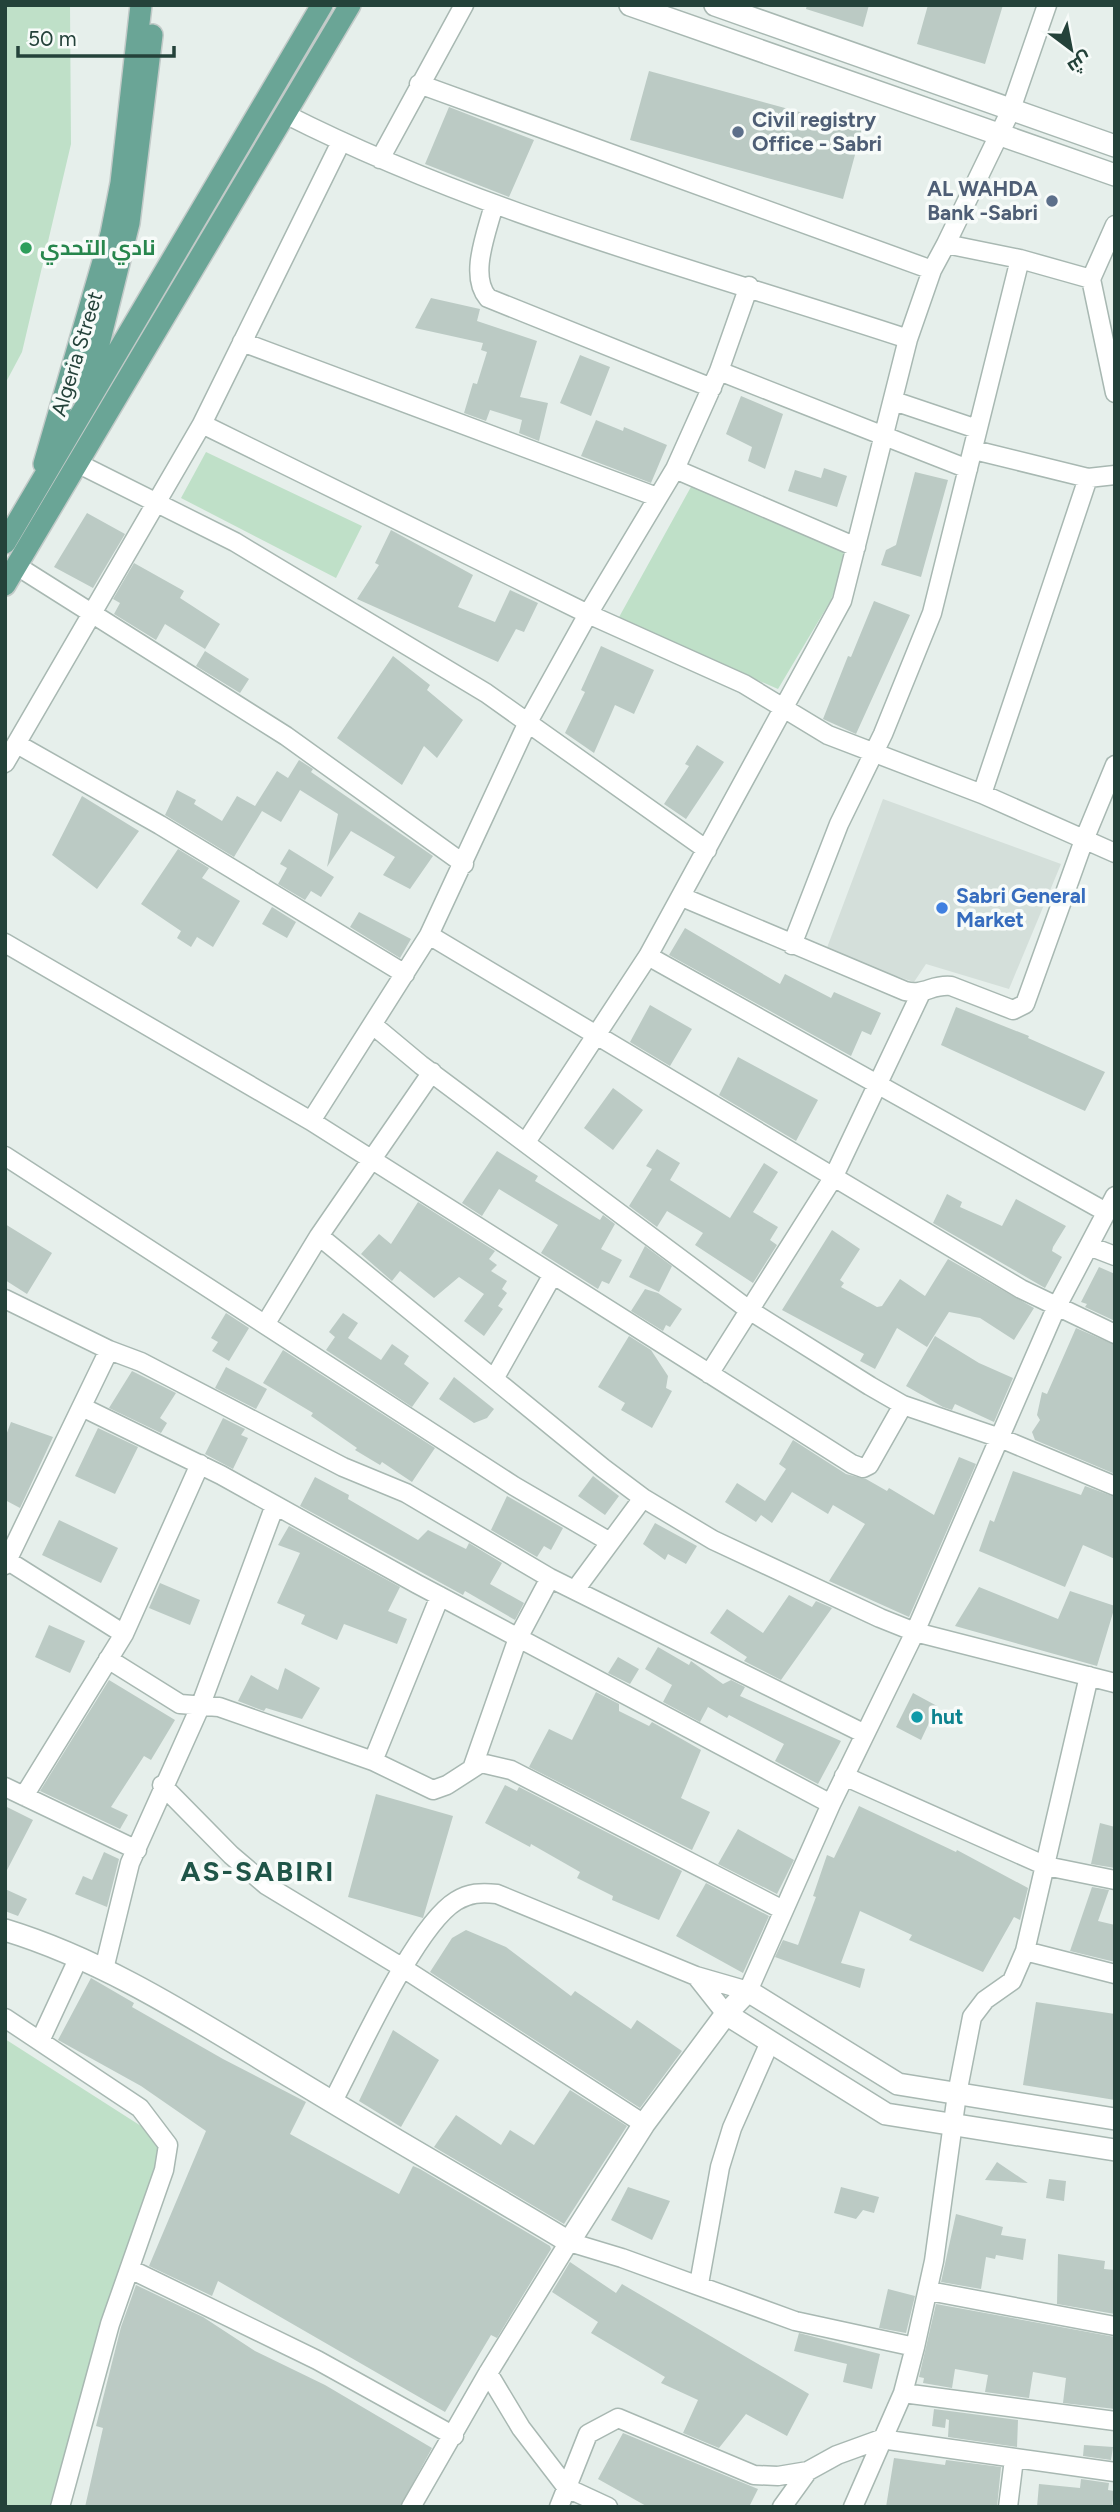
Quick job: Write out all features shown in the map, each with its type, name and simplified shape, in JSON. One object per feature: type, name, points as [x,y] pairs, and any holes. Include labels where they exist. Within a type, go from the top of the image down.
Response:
[{"type":"main road","name":"Algeria Street","points":[[35,494],[111,233],[121,183],[141,5]]},
{"type":"main road","name":"Algeria Street","points":[[63,487],[129,223],[142,132],[155,5]]},
{"type":"main road","points":[[5,543],[322,5]]},
{"type":"main road","points":[[5,585],[350,5]]},
{"type":"street","points":[[380,159],[464,5]]},
{"type":"street","points":[[630,5],[1115,175]]},
{"type":"street","points":[[715,5],[1010,112],[1115,146]]},
{"type":"street","points":[[526,1142],[648,956],[842,601],[908,339],[932,271],[1010,112],[1047,5]]},
{"type":"street","points":[[419,84],[932,271]]},
{"type":"street","points":[[285,114],[380,159],[494,204],[908,339]]},
{"type":"street","points":[[5,763],[94,615],[202,424],[341,142]]},
{"type":"street","points":[[494,204],[479,283],[488,298],[968,469]]},
{"type":"street","points":[[1115,225],[1091,279],[1115,393]]},
{"type":"street","points":[[946,244],[1020,258],[1091,279]]},
{"type":"street","points":[[792,945],[839,824],[915,660],[932,613],[1020,258]]},
{"type":"street","points":[[311,1121],[429,935],[528,722],[588,614],[675,469],[715,379],[749,286]]},
{"type":"street","points":[[242,342],[657,497]]},
{"type":"street","points":[[894,401],[977,429]]},
{"type":"street","points":[[202,424],[588,614],[744,684],[828,735],[873,755],[982,794],[1115,853]]},
{"type":"street","points":[[974,450],[1088,478],[1115,475]]},
{"type":"street","points":[[77,463],[246,549],[486,692],[706,850]]},
{"type":"street","points":[[675,469],[856,547]]},
{"type":"street","points":[[982,794],[1088,478]]},
{"type":"street","points":[[17,566],[286,736],[464,864]]},
{"type":"street","points":[[17,744],[160,825],[405,974]]},
{"type":"street","points":[[709,1374],[833,1178],[920,995],[942,985],[1013,1010],[1025,1004],[1084,840],[1115,765]]},
{"type":"street","points":[[681,897],[792,945],[920,995]]},
{"type":"street","points":[[429,935],[833,1178],[1056,1308],[1115,1334]]},
{"type":"street","points":[[5,943],[311,1121],[552,1276],[863,1468],[869,1465],[903,1405]]},
{"type":"street","points":[[648,956],[1106,1212]]},
{"type":"street","points":[[373,1025],[749,1310],[903,1405],[1000,1438],[1115,1486]]},
{"type":"street","points":[[266,1323],[319,1236],[432,1072]]},
{"type":"street","points":[[5,1156],[266,1323],[513,1486],[610,1542]]},
{"type":"street","points":[[411,2507],[488,2373],[644,2124],[726,2014],[748,1991],[844,1776],[915,1632],[1056,1308],[1115,1196]]},
{"type":"street","points":[[319,1236],[643,1498],[713,1541],[915,1632],[1115,1683]]},
{"type":"street","points":[[1089,1246],[1115,1256]]},
{"type":"street","points":[[494,1379],[552,1276]]},
{"type":"street","points":[[5,1299],[109,1350],[149,1366],[343,1467],[406,1493],[550,1578],[865,1734]]},
{"type":"street","points":[[109,1350],[6,1561],[124,1634]]},
{"type":"street","points":[[82,1407],[200,1464],[440,1596],[831,1804]]},
{"type":"street","points":[[24,1796],[124,1634],[200,1464]]},
{"type":"street","points":[[575,1590],[643,1498]]},
{"type":"street","points":[[104,1969],[130,1863],[162,1785],[200,1707],[275,1504]]},
{"type":"street","points":[[473,1766],[518,1638],[550,1578]]},
{"type":"street","points":[[373,1760],[440,1596]]},
{"type":"street","points":[[108,1660],[180,1704],[219,1707],[373,1760],[433,1790],[447,1786],[473,1766],[494,1763],[783,1910]]},
{"type":"street","points":[[853,2507],[903,2393],[929,2291],[957,2094],[972,2017],[985,2000],[1012,1981],[1025,1951],[1089,1676]]},
{"type":"street","points":[[844,1776],[1046,1866],[1115,1880]]},
{"type":"street","points":[[162,1785],[231,1855],[266,1885],[403,1968],[644,2124]]},
{"type":"street","points":[[5,1787],[137,1850]]},
{"type":"street","points":[[333,2101],[403,1968],[442,1913],[468,1895],[482,1892],[497,1894],[696,1976],[748,1991],[898,2084],[1115,2119]]},
{"type":"street","points":[[5,1930],[79,1956],[104,1969],[333,2101],[569,2242],[699,2284],[795,2321],[915,2347]]},
{"type":"street","points":[[1025,1951],[1115,1974]]},
{"type":"street","points":[[40,2041],[79,1956]]},
{"type":"street","points":[[696,1976],[726,2014],[886,2113],[953,2126],[1056,2139],[1115,2150]]},
{"type":"street","points":[[5,2018],[140,2108],[168,2145],[164,2170],[92,2384],[60,2507]]},
{"type":"street","points":[[699,2284],[720,2167],[732,2128],[770,2042]]},
{"type":"street","points":[[130,2269],[305,2354],[454,2436]]},
{"type":"street","points":[[929,2291],[1115,2326]]},
{"type":"street","points":[[488,2373],[521,2428],[567,2488],[608,2507]]},
{"type":"street","points":[[903,2393],[1115,2421]]},
{"type":"street","points":[[559,2507],[587,2434],[618,2418],[754,2475],[808,2471]]},
{"type":"street","points":[[782,2507],[808,2471],[836,2455],[881,2439],[1115,2472]]},
{"type":"street","points":[[1008,2507],[1014,2459]]},
{"type":"shaded area","name":"Sabri General Market","points":[[883,799],[1061,864],[1009,989],[926,964],[914,982],[825,953]]},
{"type":"green space","name":"نادي التحدي","points":[[5,5],[70,5],[71,144],[22,352],[5,384]]},
{"type":"green space","points":[[206,452],[362,526],[336,578],[181,498]]},
{"type":"green space","points":[[692,485],[848,551],[831,600],[778,689],[618,619]]},
{"type":"green space","points":[[5,2039],[166,2142],[49,2507],[5,2507]]},
{"type":"building","points":[[807,5],[869,5],[863,27],[806,9]]},
{"type":"building","points":[[928,5],[1003,5],[985,64],[917,44]]},
{"type":"building","points":[[649,71],[862,129],[843,199],[630,140]]},
{"type":"building","points":[[449,107],[534,140],[509,197],[425,164]]},
{"type":"building","points":[[431,298],[480,309],[477,321],[537,341],[520,397],[548,403],[539,441],[519,433],[522,420],[490,410],[486,421],[464,413],[473,383],[477,384],[487,352],[481,350],[483,343],[415,328]]},
{"type":"building","points":[[580,355],[610,367],[591,416],[560,403]]},
{"type":"building","points":[[741,396],[783,414],[765,469],[748,461],[752,447],[726,434]]},
{"type":"building","points":[[596,420],[623,431],[624,427],[667,445],[651,483],[581,456]]},
{"type":"building","points":[[824,468],[847,476],[837,507],[788,491],[795,470],[821,478]]},
{"type":"building","points":[[915,472],[948,480],[921,577],[881,565],[886,550],[896,545]]},
{"type":"building","points":[[87,513],[125,534],[93,588],[54,567]]},
{"type":"building","points":[[391,530],[473,575],[458,607],[495,622],[510,590],[538,603],[524,632],[516,629],[498,662],[357,599],[379,565],[375,563]]},
{"type":"building","points":[[134,563],[184,591],[180,598],[220,624],[205,649],[165,624],[156,640],[114,614],[120,603],[113,599]]},
{"type":"building","points":[[874,601],[910,615],[856,734],[823,719]]},
{"type":"building","points":[[601,646],[654,670],[634,714],[615,705],[594,753],[565,733],[585,692],[581,690]]},
{"type":"building","points":[[205,651],[249,679],[240,693],[196,666]]},
{"type":"building","points":[[393,656],[430,685],[427,690],[463,720],[437,758],[424,746],[402,785],[337,738]]},
{"type":"building","points":[[697,745],[724,762],[686,819],[664,804],[689,766],[685,764]]},
{"type":"building","points":[[299,760],[313,769],[311,772],[433,856],[410,889],[383,875],[395,857],[351,831],[327,867],[338,814],[300,790],[281,822],[262,811],[234,857],[165,815],[177,790],[196,800],[194,804],[222,821],[237,796],[255,806],[277,771],[288,778]]},
{"type":"building","points":[[82,796],[139,831],[97,889],[52,855]]},
{"type":"building","points":[[178,849],[209,868],[202,878],[240,901],[213,947],[197,937],[191,947],[177,938],[181,931],[141,904]]},
{"type":"building","points":[[289,849],[334,877],[321,897],[311,891],[305,900],[278,884],[287,868],[280,864]]},
{"type":"building","points":[[272,907],[296,922],[287,938],[262,924]]},
{"type":"building","points":[[359,912],[411,939],[400,958],[350,927]]},
{"type":"building","points":[[685,928],[780,984],[785,974],[831,998],[834,992],[881,1013],[871,1035],[862,1031],[851,1056],[669,955]]},
{"type":"building","points":[[650,1005],[692,1029],[670,1066],[630,1042]]},
{"type":"building","points":[[956,1007],[1029,1036],[1028,1038],[1105,1072],[1085,1111],[941,1045]]},
{"type":"building","points":[[738,1057],[818,1100],[796,1141],[719,1095]]},
{"type":"building","points":[[613,1088],[643,1110],[613,1150],[584,1128]]},
{"type":"building","points":[[657,1149],[680,1163],[670,1180],[730,1218],[764,1163],[778,1172],[753,1212],[778,1227],[770,1240],[777,1245],[753,1283],[695,1245],[703,1233],[667,1211],[657,1227],[629,1206],[652,1169],[646,1166]]},
{"type":"building","points":[[497,1151],[538,1176],[535,1181],[600,1220],[603,1215],[615,1224],[601,1249],[622,1260],[609,1284],[602,1281],[598,1289],[541,1253],[558,1225],[499,1189],[482,1216],[462,1203]]},
{"type":"building","points":[[947,1194],[962,1202],[960,1207],[1002,1226],[1016,1199],[1066,1226],[1052,1251],[1062,1257],[1045,1288],[933,1223]]},
{"type":"building","points":[[418,1202],[495,1251],[489,1259],[497,1265],[491,1271],[507,1281],[502,1289],[507,1293],[498,1306],[503,1309],[484,1336],[464,1321],[484,1294],[459,1277],[434,1298],[400,1271],[392,1281],[361,1254],[379,1234],[391,1244]]},
{"type":"building","points":[[5,1224],[52,1253],[27,1294],[5,1280]]},
{"type":"building","points":[[832,1230],[860,1249],[840,1280],[844,1283],[841,1287],[877,1307],[882,1306],[900,1279],[925,1296],[948,1259],[1034,1308],[1014,1340],[980,1318],[949,1312],[927,1347],[897,1328],[875,1369],[860,1361],[864,1354],[782,1310]]},
{"type":"building","points":[[645,1246],[672,1266],[659,1292],[629,1277]]},
{"type":"building","points":[[1099,1267],[1115,1274],[1115,1321],[1085,1307],[1087,1304],[1081,1302]]},
{"type":"building","points":[[645,1289],[658,1293],[682,1309],[670,1327],[666,1325],[663,1331],[631,1311]]},
{"type":"building","points":[[226,1313],[249,1328],[229,1361],[212,1351],[218,1342],[211,1338]]},
{"type":"building","points":[[343,1313],[358,1323],[348,1338],[381,1360],[392,1344],[409,1356],[404,1364],[429,1383],[412,1407],[326,1350],[335,1337],[329,1332]]},
{"type":"building","points":[[1076,1328],[1115,1345],[1115,1474],[1035,1440],[1032,1432],[1040,1420],[1037,1415],[1042,1392],[1047,1394]]},
{"type":"building","points":[[629,1336],[651,1350],[668,1376],[666,1388],[672,1391],[652,1428],[621,1410],[625,1403],[598,1387]]},
{"type":"building","points":[[935,1336],[979,1363],[1013,1378],[994,1422],[955,1404],[952,1410],[943,1407],[906,1386]]},
{"type":"building","points":[[283,1350],[435,1448],[412,1482],[382,1462],[380,1465],[355,1450],[357,1448],[311,1416],[313,1413],[263,1383]]},
{"type":"building","points":[[226,1367],[267,1389],[256,1409],[215,1388]]},
{"type":"building","points":[[132,1371],[176,1393],[160,1418],[167,1423],[161,1433],[109,1408]]},
{"type":"building","points":[[454,1377],[494,1409],[487,1418],[474,1423],[439,1399]]},
{"type":"building","points":[[223,1418],[245,1429],[241,1435],[248,1438],[233,1469],[205,1454]]},
{"type":"building","points":[[11,1422],[53,1437],[20,1508],[5,1500],[5,1438]]},
{"type":"building","points":[[98,1428],[138,1447],[115,1494],[75,1476]]},
{"type":"building","points":[[793,1440],[846,1474],[866,1479],[887,1491],[889,1488],[934,1515],[959,1457],[976,1464],[909,1617],[829,1581],[865,1524],[833,1505],[828,1514],[792,1492],[772,1523],[761,1515],[756,1522],[725,1502],[737,1483],[765,1501],[786,1469],[779,1464]]},
{"type":"building","points":[[1013,1471],[1081,1495],[1085,1486],[1115,1497],[1115,1559],[1083,1545],[1065,1587],[979,1551],[990,1520],[994,1522]]},
{"type":"building","points":[[593,1476],[619,1496],[605,1515],[578,1496]]},
{"type":"building","points":[[315,1477],[349,1495],[348,1499],[418,1540],[428,1530],[466,1549],[469,1543],[502,1563],[490,1584],[524,1603],[515,1620],[465,1591],[463,1595],[300,1506]]},
{"type":"building","points":[[507,1496],[563,1528],[551,1550],[544,1546],[537,1557],[491,1530]]},
{"type":"building","points":[[59,1520],[118,1548],[101,1583],[42,1555]]},
{"type":"building","points":[[655,1523],[697,1546],[686,1564],[668,1554],[665,1560],[643,1544]]},
{"type":"building","points":[[289,1526],[400,1587],[388,1611],[407,1619],[397,1644],[344,1624],[337,1640],[301,1624],[305,1615],[277,1603],[300,1553],[278,1545]]},
{"type":"building","points":[[160,1583],[200,1600],[190,1625],[149,1608]]},
{"type":"building","points":[[979,1587],[1058,1619],[1070,1591],[1115,1606],[1097,1666],[955,1626]]},
{"type":"building","points":[[789,1595],[812,1607],[816,1601],[832,1608],[781,1680],[744,1661],[747,1657],[710,1633],[727,1609],[763,1633]]},
{"type":"building","points":[[49,1625],[85,1641],[70,1673],[35,1657]]},
{"type":"building","points":[[658,1647],[689,1665],[691,1661],[723,1684],[731,1680],[745,1687],[740,1696],[841,1741],[818,1784],[775,1761],[784,1744],[708,1707],[700,1722],[663,1702],[672,1685],[645,1669]]},
{"type":"building","points":[[618,1657],[639,1669],[630,1684],[608,1673]]},
{"type":"building","points":[[285,1668],[320,1688],[302,1719],[266,1708],[264,1711],[238,1701],[251,1675],[278,1690]]},
{"type":"building","points":[[109,1680],[175,1720],[151,1760],[144,1756],[111,1807],[128,1815],[120,1829],[40,1791]]},
{"type":"building","points":[[596,1692],[619,1704],[619,1711],[649,1726],[652,1722],[701,1750],[681,1798],[710,1812],[692,1850],[529,1767],[549,1729],[572,1740]]},
{"type":"building","name":"hut","points":[[913,1693],[937,1706],[921,1740],[896,1727]]},
{"type":"building","points":[[505,1785],[517,1791],[519,1787],[682,1871],[659,1920],[612,1900],[613,1896],[577,1878],[580,1872],[531,1844],[530,1847],[485,1823]]},
{"type":"building","points":[[376,1794],[453,1816],[423,1918],[348,1897]]},
{"type":"building","points":[[5,1806],[33,1820],[5,1874]]},
{"type":"building","points":[[859,1806],[956,1852],[957,1850],[1028,1888],[1020,1920],[1014,1917],[983,1972],[909,1940],[912,1935],[860,1911],[841,1963],[865,1969],[860,1988],[775,1957],[783,1940],[798,1945],[816,1897],[813,1896],[827,1855],[834,1858]]},
{"type":"building","points":[[1100,1823],[1115,1827],[1115,1868],[1091,1864]]},
{"type":"building","points":[[738,1829],[794,1860],[777,1894],[718,1864]]},
{"type":"building","points":[[104,1852],[119,1859],[107,1907],[75,1894],[83,1876],[92,1880]]},
{"type":"building","points":[[706,1883],[769,1916],[743,1973],[676,1936]]},
{"type":"building","points":[[1092,1887],[1109,1890],[1098,1921],[1115,1925],[1115,1962],[1070,1951]]},
{"type":"building","points":[[5,1889],[27,1899],[18,1916],[5,1911]]},
{"type":"building","points":[[466,1930],[506,1947],[571,1996],[575,1991],[631,2029],[637,2020],[682,2051],[640,2108],[430,1972],[452,1938]]},
{"type":"building","points":[[91,1978],[134,2003],[132,2007],[306,2102],[290,2134],[399,2194],[413,2166],[420,2169],[550,2246],[551,2249],[497,2338],[491,2335],[445,2412],[218,2281],[212,2296],[149,2266],[206,2131],[141,2086],[58,2040]]},
{"type":"building","points":[[1036,2002],[1115,2014],[1115,2100],[1023,2085]]},
{"type":"building","points":[[393,2030],[439,2060],[401,2127],[359,2101]]},
{"type":"building","points":[[570,2090],[627,2126],[564,2224],[434,2147],[456,2115],[501,2145],[510,2130],[534,2145]]},
{"type":"building","points":[[997,2162],[1028,2183],[985,2180]]},
{"type":"building","points":[[1049,2179],[1066,2181],[1064,2201],[1046,2198]]},
{"type":"building","points":[[628,2187],[670,2201],[652,2240],[611,2220]]},
{"type":"building","points":[[841,2187],[879,2197],[874,2213],[863,2210],[856,2219],[834,2213]]},
{"type":"building","points":[[956,2214],[1003,2227],[1001,2235],[1026,2239],[1023,2260],[996,2255],[995,2259],[986,2257],[981,2289],[941,2282]]},
{"type":"building","points":[[1058,2254],[1105,2261],[1104,2269],[1115,2270],[1115,2314],[1057,2304]]},
{"type":"building","points":[[570,2262],[616,2293],[622,2284],[809,2394],[787,2436],[746,2414],[719,2448],[683,2433],[698,2400],[661,2383],[665,2377],[591,2333],[598,2322],[552,2292]]},
{"type":"building","points":[[136,2285],[203,2317],[255,2351],[325,2385],[432,2448],[400,2507],[85,2507],[103,2428],[96,2426],[121,2327]]},
{"type":"building","points":[[888,2289],[915,2296],[906,2333],[879,2328]]},
{"type":"building","points":[[936,2304],[1115,2337],[1115,2409],[1063,2403],[1066,2378],[1033,2372],[1029,2398],[985,2392],[988,2375],[955,2369],[952,2388],[923,2383],[924,2378],[919,2377]]},
{"type":"building","points":[[799,2333],[880,2354],[872,2389],[843,2382],[847,2364],[794,2351]]},
{"type":"building","points":[[934,2409],[1018,2420],[1017,2447],[948,2437],[949,2420],[946,2419],[945,2428],[932,2426]]},
{"type":"building","points":[[623,2433],[758,2489],[749,2507],[648,2507],[598,2479]]},
{"type":"building","points":[[1084,2445],[1113,2447],[1111,2460],[1083,2456]]},
{"type":"building","points":[[894,2458],[945,2465],[946,2460],[1001,2467],[997,2507],[886,2507]]},
{"type":"building","points":[[1081,2479],[1109,2483],[1108,2490],[1114,2491],[1112,2507],[1037,2507],[1039,2484],[1080,2488]]},
{"type":"place","name":"Civil registry Office - Sabri","points":[[738,132]]},
{"type":"place","name":"AL WAHDA Bank -Sabri","points":[[1052,201]]},
{"type":"place","name":"نادي التحدي","points":[[26,248]]},
{"type":"place","name":"Sabri General Market","points":[[942,908]]},
{"type":"place","name":"hut","points":[[917,1717]]},
{"type":"district","name":"AS-SABIRI","points":[[258,1871]]}]
